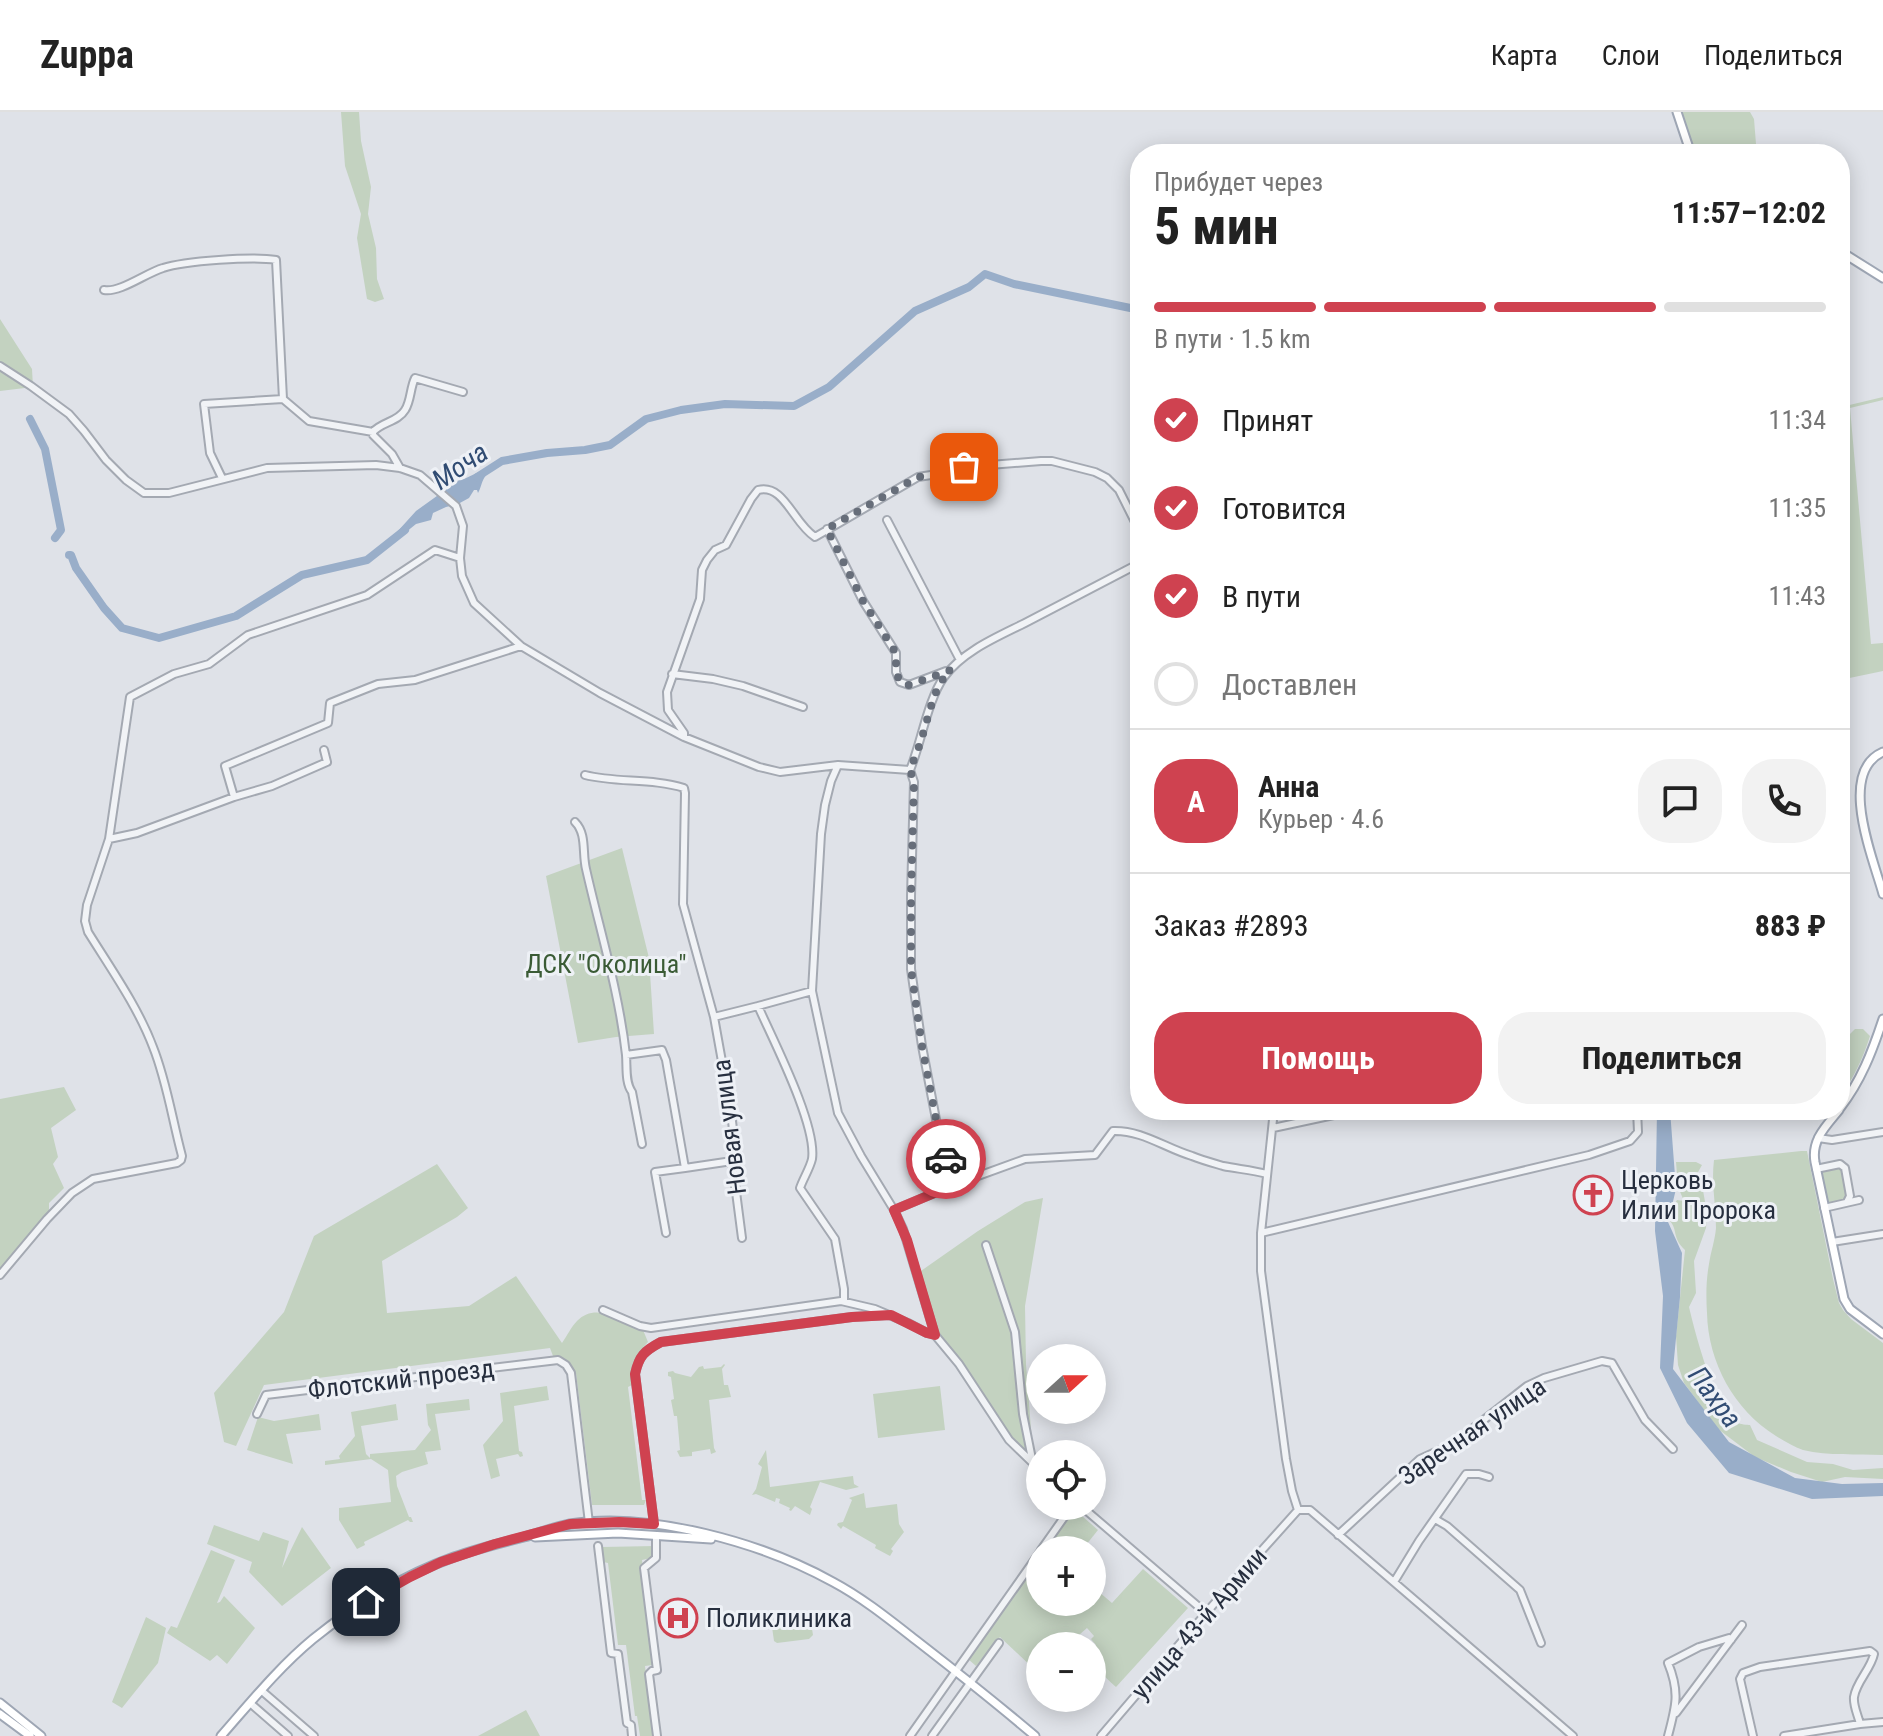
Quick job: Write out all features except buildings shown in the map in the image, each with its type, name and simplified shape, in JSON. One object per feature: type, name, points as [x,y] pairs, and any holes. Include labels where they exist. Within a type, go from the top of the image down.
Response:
[{"type":"main road","points":[[1677,112],[1688,144]]},
{"type":"main road","points":[[1850,257],[1883,278]]},
{"type":"main road","points":[[1883,752],[1873,756],[1865,766],[1861,811],[1883,894]]},
{"type":"main road","points":[[1850,1095],[1870,1059],[1883,1019]]},
{"type":"main road","points":[[1831,1120],[1813,1150],[1846,1304],[1883,1334]]},
{"type":"main road","points":[[221,1736],[313,1639],[379,1594],[441,1562],[570,1524],[589,1523],[676,1527],[794,1563],[835,1583],[883,1615],[1035,1736]]},
{"type":"main road","points":[[569,1536],[570,1524]]},
{"type":"main road","points":[[676,1527],[679,1532],[676,1536]]},
{"type":"main road","points":[[520,1538],[618,1533],[729,1541]]},
{"type":"main road","points":[[0,1703],[41,1736]]},
{"type":"main road","points":[[0,1714],[30,1736]]},
{"type":"street","points":[[104,290],[121,287],[165,267],[246,259],[276,260],[283,399]]},
{"type":"street","points":[[0,366],[69,414],[106,460],[144,493],[169,493],[267,468],[356,465],[400,468],[420,475],[456,506],[463,526],[462,576],[474,603],[521,646],[600,693],[684,737],[759,767],[780,772],[838,765],[910,770]]},
{"type":"street","points":[[373,432],[405,411],[415,378],[463,392]]},
{"type":"street","points":[[222,478],[210,453],[204,404],[283,399],[309,421],[373,432]]},
{"type":"street","points":[[373,432],[400,468]]},
{"type":"street","points":[[684,737],[667,705],[667,692],[700,599],[702,570],[715,550],[726,545],[758,490],[769,488],[780,495],[801,525],[815,537],[918,477],[957,471],[964,467],[1052,461],[1107,478],[1119,490],[1130,512]]},
{"type":"street","points":[[887,520],[960,660]]},
{"type":"street","points":[[827,529],[863,601],[896,653],[896,672],[900,682],[909,685],[951,670]]},
{"type":"street","points":[[0,1275],[63,1201],[93,1179],[177,1163],[182,1156],[152,1043],[88,932],[85,921],[87,905],[109,839],[130,697],[174,674],[209,664],[248,635],[367,595],[435,550],[460,558]]},
{"type":"street","points":[[956,1184],[939,1135],[913,990],[911,896],[914,782],[910,770],[934,696],[944,677],[960,660],[1130,568]]},
{"type":"street","points":[[234,797],[225,766],[328,723],[330,703],[378,684],[415,680],[521,646]]},
{"type":"street","points":[[672,674],[743,686],[803,707]]},
{"type":"street","points":[[109,839],[137,833],[272,786],[327,762],[324,750]]},
{"type":"street","points":[[838,765],[825,805],[821,834],[812,991],[838,1113],[894,1210],[907,1240],[935,1335],[959,1364],[1009,1440],[1026,1457]]},
{"type":"street","name":"Новая улица","points":[[585,775],[684,788],[683,904],[714,1017],[733,1129],[732,1161],[742,1238]]},
{"type":"street","points":[[575,822],[583,836],[585,864],[616,996],[629,1089],[642,1144]]},
{"type":"street","points":[[714,1017],[812,991]]},
{"type":"street","points":[[758,1006],[809,1128],[812,1159],[800,1188],[835,1239],[844,1301]]},
{"type":"street","points":[[626,1055],[662,1050],[685,1168]]},
{"type":"street","points":[[1273,1120],[1261,1233],[1261,1271],[1286,1459],[1298,1510],[1310,1510],[1573,1736]]},
{"type":"street","points":[[1273,1128],[1310,1120]]},
{"type":"street","points":[[1261,1233],[1589,1155],[1630,1141],[1638,1132],[1637,1120]]},
{"type":"street","points":[[894,1210],[1025,1159],[1095,1155],[1113,1131],[1145,1136],[1223,1166],[1267,1174]]},
{"type":"street","points":[[1818,1138],[1832,1140],[1883,1132]]},
{"type":"street","points":[[666,1233],[655,1172],[732,1161]]},
{"type":"street","points":[[1816,1169],[1840,1164],[1845,1168],[1850,1196],[1847,1202]]},
{"type":"street","points":[[1824,1208],[1859,1200]]},
{"type":"street","points":[[1832,1242],[1883,1234]]},
{"type":"street","points":[[986,1245],[1015,1332],[1028,1440]]},
{"type":"street","points":[[603,1310],[651,1328],[844,1301],[875,1309],[935,1335]]},
{"type":"street","points":[[654,1524],[635,1374],[638,1361],[647,1350],[661,1342],[852,1317],[891,1315]]},
{"type":"street","name":"Флотский проезд","points":[[257,1414],[266,1395],[558,1360],[571,1373],[589,1523]]},
{"type":"street","name":"Заречная улица","points":[[1338,1535],[1420,1459],[1453,1444],[1527,1386],[1602,1361],[1612,1363],[1645,1420],[1673,1449]]},
{"type":"street","points":[[1394,1582],[1466,1474],[1489,1477]]},
{"type":"street","name":"улица 43-й Армии","points":[[1101,1736],[1298,1510]]},
{"type":"street","points":[[1435,1519],[1520,1590],[1541,1643]]},
{"type":"street","points":[[1097,1520],[1206,1613]]},
{"type":"street","points":[[656,1535],[656,1558],[644,1568],[657,1670],[649,1674],[657,1736]]},
{"type":"street","points":[[598,1546],[611,1653],[618,1654],[627,1723],[631,1725],[632,1736]]},
{"type":"street","points":[[910,1736],[1026,1572]]},
{"type":"street","points":[[1673,1716],[1742,1625]]},
{"type":"street","points":[[1668,1736],[1676,1687],[1668,1663],[1699,1647],[1731,1640]]},
{"type":"street","points":[[932,1736],[999,1643]]},
{"type":"street","points":[[1753,1736],[1740,1679],[1743,1673],[1760,1667],[1870,1651],[1874,1654],[1872,1662],[1854,1693],[1860,1724]]},
{"type":"street","points":[[262,1691],[314,1736]]},
{"type":"street","points":[[250,1703],[288,1736]]},
{"type":"street","points":[[1784,1736],[1883,1722]]},
{"type":"green space","points":[[341,112],[359,112],[361,141],[371,187],[368,214],[376,248],[377,279],[384,299],[375,302],[367,299],[357,238],[361,214],[345,166]]},
{"type":"green space","points":[[1679,112],[1750,112],[1754,119],[1756,144],[1690,144]]},
{"type":"green space","points":[[0,319],[32,369],[33,387],[0,391]]},
{"type":"green space","points":[[1883,397],[1883,400],[1850,408],[1850,405]]},
{"type":"green space","points":[[1850,408],[1871,644],[1883,643],[1883,671],[1850,678]]},
{"type":"green space","name":"ДСК \"Околица\"","points":[[622,848],[649,958],[654,1034],[578,1043],[546,876]]},
{"type":"green space","points":[[1855,1029],[1863,1029],[1870,1036],[1850,1082],[1850,1034]]},
{"type":"green space","points":[[64,1087],[76,1110],[51,1128],[58,1157],[53,1164],[64,1188],[49,1203],[49,1211],[0,1271],[0,1099]]},
{"type":"green space","points":[[1807,1151],[1839,1303],[1851,1319],[1883,1343],[1883,1455],[1813,1452],[1779,1438],[1761,1425],[1736,1399],[1712,1349],[1706,1295],[1716,1228],[1714,1160]]},
{"type":"green space","points":[[1676,1162],[1702,1165],[1697,1174],[1701,1179],[1707,1213],[1706,1228],[1694,1261],[1696,1293],[1689,1307],[1707,1370],[1721,1403],[1738,1423],[1750,1425],[1757,1440],[1807,1462],[1833,1464],[1853,1470],[1883,1468],[1883,1479],[1845,1477],[1822,1482],[1755,1457],[1718,1429],[1684,1383],[1678,1365],[1676,1336],[1685,1250],[1668,1219],[1677,1200],[1684,1201],[1678,1187]]},
{"type":"green space","points":[[437,1164],[468,1208],[382,1261],[387,1313],[469,1306],[516,1276],[562,1343],[577,1321],[593,1313],[610,1315],[643,1330],[648,1342],[635,1362],[632,1385],[628,1387],[642,1500],[646,1500],[644,1505],[592,1505],[576,1373],[569,1362],[553,1356],[550,1348],[264,1385],[236,1446],[224,1442],[214,1393],[284,1312],[314,1236]]},
{"type":"green space","points":[[1843,1166],[1849,1199],[1827,1204],[1820,1171]]},
{"type":"green space","points":[[1043,1198],[1025,1306],[1026,1424],[1031,1424],[1032,1440],[1026,1440],[1026,1456],[1011,1440],[960,1361],[936,1335],[918,1273],[1025,1202]]},
{"type":"green space","points":[[724,1364],[724,1385],[728,1385],[731,1397],[709,1400],[716,1452],[711,1454],[710,1449],[680,1457],[677,1451],[680,1450],[677,1416],[674,1416],[668,1372],[691,1377],[699,1367],[721,1367]]},
{"type":"green space","points":[[547,1386],[549,1400],[514,1406],[519,1451],[523,1456],[518,1454],[496,1459],[500,1476],[491,1479],[483,1445],[503,1421],[500,1393]]},
{"type":"green space","points":[[940,1386],[945,1430],[878,1438],[873,1394]]},
{"type":"green space","points":[[469,1399],[470,1410],[435,1414],[441,1450],[425,1452],[428,1464],[396,1476],[397,1486],[413,1522],[408,1520],[364,1542],[365,1545],[357,1549],[339,1520],[339,1508],[391,1502],[388,1470],[371,1459],[325,1465],[325,1461],[340,1459],[339,1456],[355,1436],[351,1412],[396,1404],[398,1420],[361,1426],[366,1454],[370,1458],[370,1454],[415,1450],[431,1430],[426,1404]]},
{"type":"green space","points":[[319,1414],[321,1430],[286,1434],[293,1464],[247,1450],[258,1417],[274,1421]]},
{"type":"green space","points":[[766,1450],[770,1487],[853,1476],[854,1484],[859,1487],[846,1490],[820,1482],[810,1515],[795,1506],[791,1511],[779,1503],[780,1499],[776,1498],[775,1502],[752,1495],[762,1467],[758,1464]]},
{"type":"green space","points":[[864,1493],[866,1508],[897,1504],[899,1524],[904,1532],[891,1549],[890,1556],[875,1548],[876,1545],[837,1525],[843,1522],[852,1500],[849,1498]]},
{"type":"green space","points":[[1066,1520],[1087,1520],[1098,1530],[1093,1536],[1055,1536]]},
{"type":"green space","points":[[214,1525],[259,1541],[263,1532],[289,1541],[282,1568],[302,1527],[331,1568],[282,1606],[249,1572],[252,1562],[207,1544]]},
{"type":"green space","points":[[655,1546],[656,1557],[642,1560],[653,1665],[645,1666],[654,1736],[640,1736],[626,1645],[618,1645],[608,1563],[603,1562],[602,1547]]},
{"type":"green space","points":[[211,1550],[235,1560],[217,1603],[224,1596],[255,1628],[227,1664],[217,1655],[210,1661],[167,1633],[171,1626],[177,1628]]},
{"type":"green space","points":[[1143,1569],[1188,1608],[1116,1687],[1106,1677],[1106,1632],[1090,1632],[1087,1628],[1082,1632],[1026,1632],[1026,1662],[1000,1637],[976,1666],[968,1659],[1026,1577],[1026,1616],[1106,1616],[1106,1598],[1112,1603]]},
{"type":"green space","points":[[146,1617],[166,1628],[158,1663],[122,1708],[112,1702]]},
{"type":"green space","points":[[807,1619],[813,1635],[809,1639],[774,1641],[773,1624]]},
{"type":"green space","points":[[526,1710],[540,1736],[478,1736]]},
{"type":"water","points":[[483,470],[487,474],[478,493],[474,490],[469,498],[433,513],[431,520],[416,524],[400,537],[397,532],[416,511],[462,478]]},
{"type":"water","points":[[1657,1120],[1671,1120],[1676,1189],[1668,1222],[1682,1253],[1673,1369],[1729,1442],[1795,1478],[1842,1484],[1883,1483],[1883,1496],[1812,1499],[1729,1473],[1687,1423],[1660,1368],[1663,1296],[1655,1231]]},
{"type":"waterway","name":"Моча","points":[[477,477],[502,461],[610,445],[646,419],[681,410],[725,404],[794,406],[829,387],[915,311],[969,287],[985,274],[1014,284],[1130,308]]},
{"type":"waterway","name":"Моча","points":[[30,419],[45,449],[61,530],[55,538]]},
{"type":"waterway","name":"Моча","points":[[69,555],[104,608],[122,628],[159,638],[236,616],[302,575],[367,560],[405,530]]},
{"type":"way so far","points":[[946,1159],[922,1046],[911,969],[914,782],[910,770],[934,696],[951,670],[909,685],[900,682],[896,672],[896,653],[863,601],[827,529],[918,477],[957,471],[964,467]]},
{"type":"place","name":"Церковь Илии Пророка","points":[[1593,1195]]},
{"type":"place","name":"Поликлиника","points":[[678,1618]]},
{"type":"route","points":[[366,1602],[441,1562],[495,1544],[570,1524],[654,1524],[635,1374],[638,1361],[647,1350],[661,1342],[852,1317],[891,1315],[935,1335],[907,1240],[894,1210],[956,1184],[946,1159]]},
{"type":"water label","name":"Пахра","points":[[1715,1397]]}]
